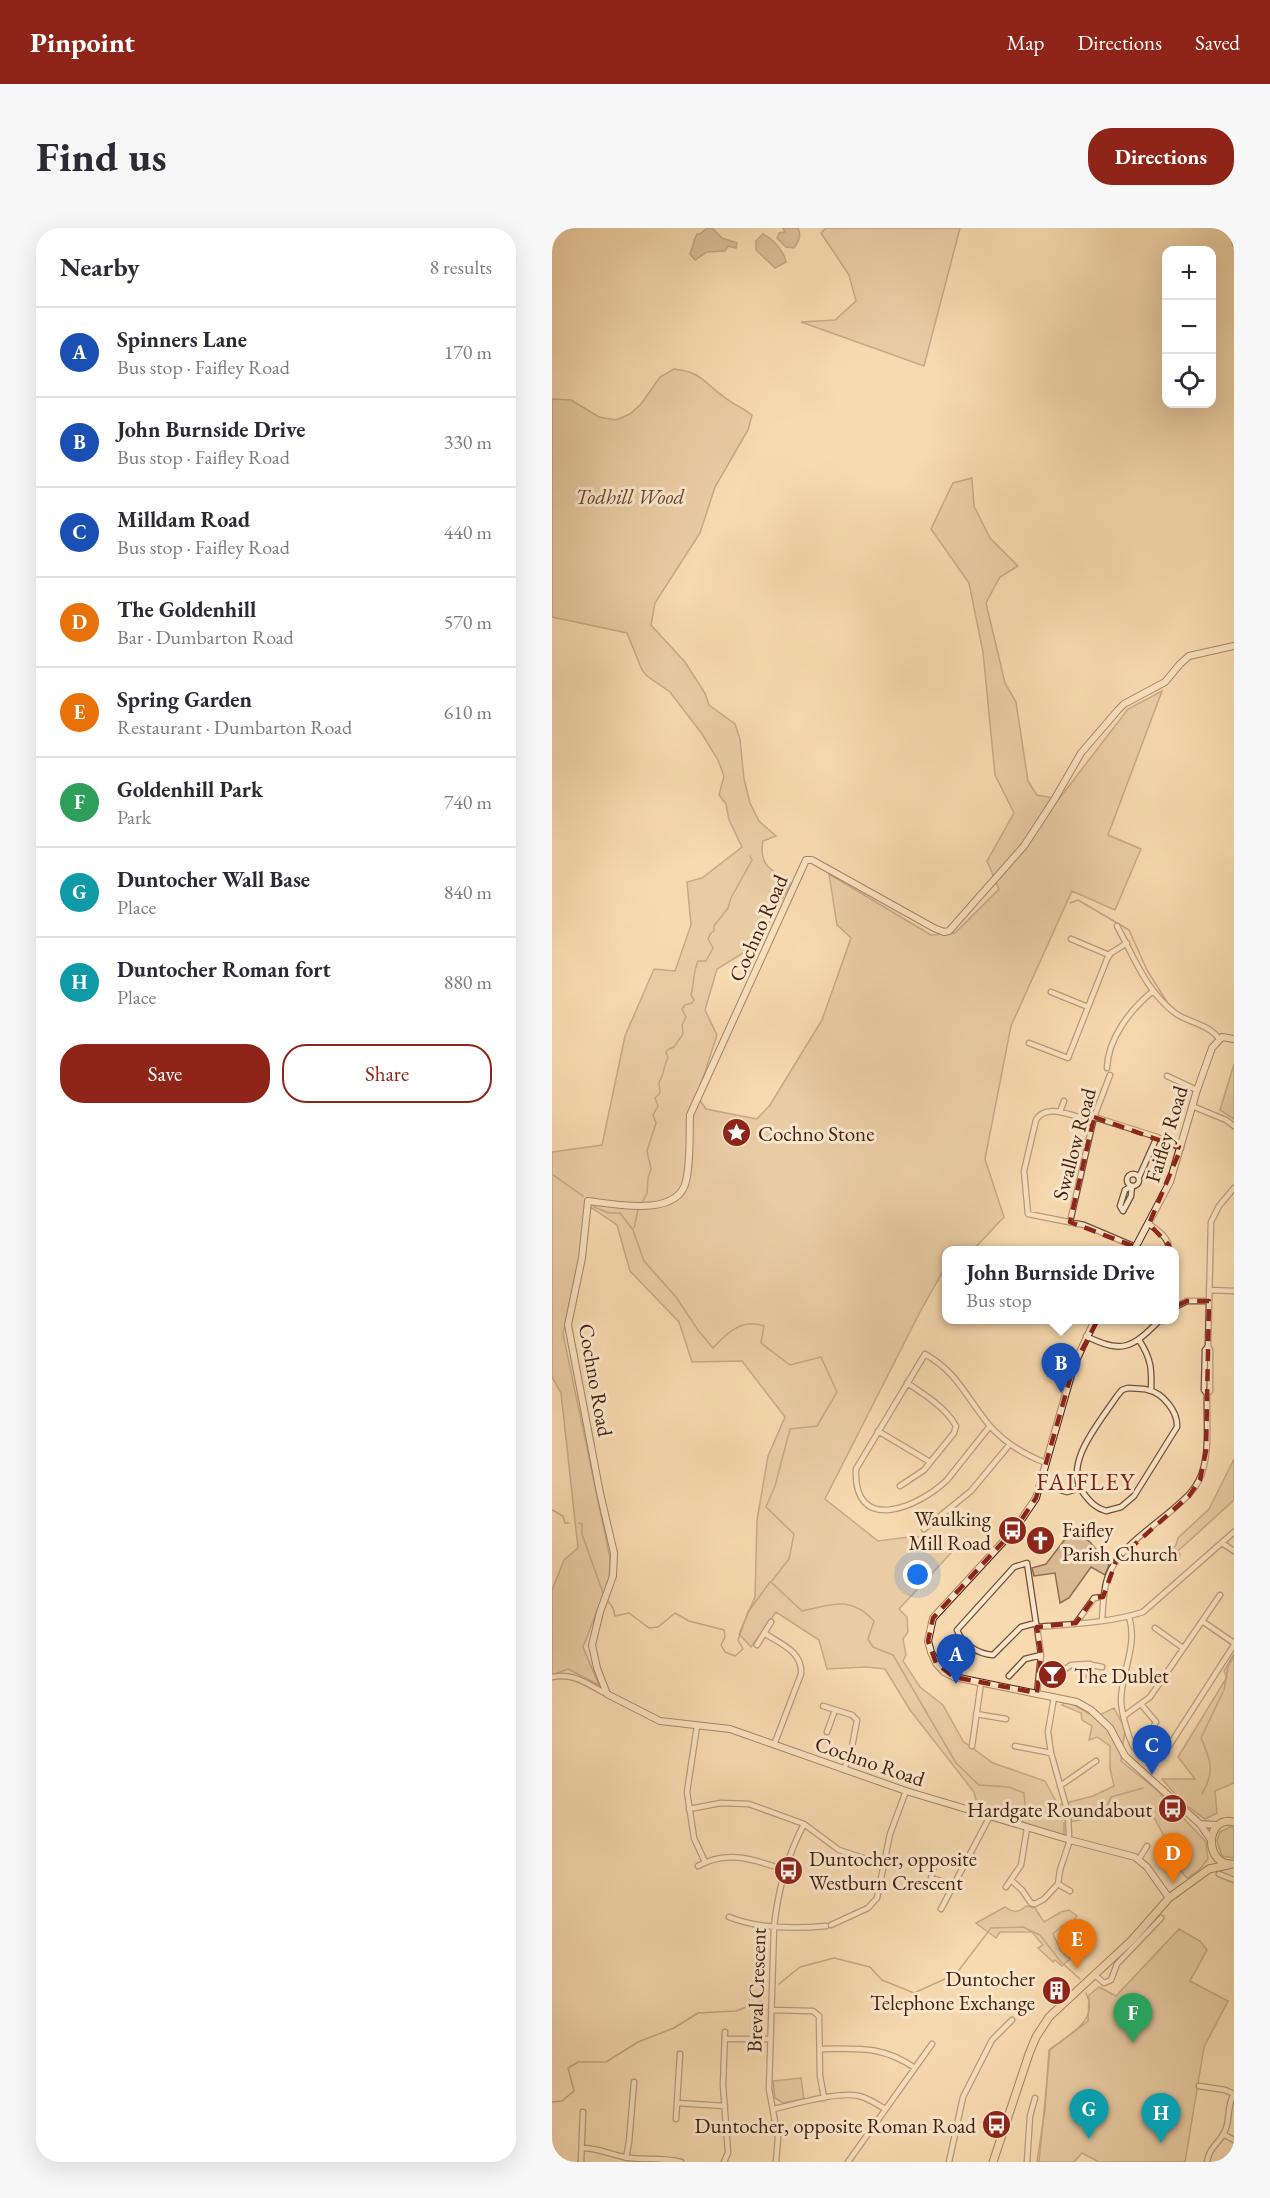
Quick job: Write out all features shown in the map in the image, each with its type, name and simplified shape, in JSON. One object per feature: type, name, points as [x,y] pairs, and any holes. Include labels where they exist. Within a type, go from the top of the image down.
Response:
[{"type":"main road","points":[[1231,1864],[1220,1862],[1216,1857],[1211,1840],[1213,1831],[1218,1825],[1223,1821],[1233,1821]]},
{"type":"main road","points":[[1209,1869],[1216,1857]]},
{"type":"main road","points":[[993,2162],[1036,2037],[1049,2017],[1132,1940],[1169,1898],[1209,1869],[1231,1864]]},
{"type":"street","name":"Cochno Road","points":[[1139,1859],[906,1791],[724,1728],[654,1719],[607,1694],[597,1668],[592,1645],[596,1626],[614,1576],[614,1552],[600,1493],[568,1324],[582,1258],[588,1201],[639,1207],[673,1199],[685,1186],[690,1115],[806,860],[812,860],[934,928],[944,932],[949,931],[1024,846],[1081,753],[1124,704],[1165,682],[1189,656],[1234,646]]},
{"type":"street","points":[[1117,926],[1139,970],[1153,991],[1177,1014],[1209,1029],[1219,1039],[1225,1037],[1234,1039]]},
{"type":"street","points":[[1071,939],[1109,954]]},
{"type":"street","points":[[1029,1043],[1068,1058],[1109,954],[1127,943]]},
{"type":"street","name":"Swallow Road","points":[[1107,1068],[1109,1051],[1123,1025],[1143,999],[1153,991]]},
{"type":"street","points":[[1051,992],[1088,1007]]},
{"type":"street","name":"Faifley Road","points":[[1137,1246],[1170,1182],[1197,1089],[1212,1048],[1219,1039]]},
{"type":"street","name":"Swallow Road","points":[[1070,1222],[1094,1118],[1110,1075]]},
{"type":"street","points":[[1167,1077],[1197,1089]]},
{"type":"street","points":[[1060,1112],[1064,1101]]},
{"type":"street","points":[[1192,1106],[1226,1120],[1234,1126]]},
{"type":"street","points":[[1079,1117],[1044,1111],[1034,1123],[1024,1171],[1028,1214],[1098,1230],[1129,1246]]},
{"type":"street","points":[[1094,1118],[1157,1137],[1181,1148]]},
{"type":"street","points":[[1139,1177],[1134,1174],[1128,1177],[1128,1182],[1132,1186],[1131,1196],[1123,1211],[1120,1206],[1123,1193],[1132,1186],[1139,1183],[1139,1177],[1157,1137]]},
{"type":"street","points":[[1102,1621],[1103,1597],[1108,1576],[1116,1561],[1140,1536],[1189,1496],[1200,1480],[1206,1451],[1207,1394],[1210,1391],[1210,1350],[1208,1346],[1211,1222],[1219,1206],[1234,1188]]},
{"type":"street","points":[[1149,1224],[1164,1235],[1169,1246]]},
{"type":"street","points":[[1209,1290],[1234,1291]]},
{"type":"street","points":[[1179,1305],[1187,1301],[1209,1301]]},
{"type":"street","points":[[1093,1324],[1074,1365],[1036,1498],[1019,1525],[933,1618],[928,1641],[936,1663],[954,1677],[1054,1696],[1077,1702],[1091,1710],[1110,1728],[1125,1756],[1200,1824],[1211,1840]]},
{"type":"street","points":[[1086,1336],[1114,1347],[1139,1340],[1157,1324]]},
{"type":"street","points":[[1139,1340],[1152,1369],[1151,1390]]},
{"type":"street","points":[[990,1426],[940,1487],[911,1506],[892,1510],[875,1508],[859,1495],[855,1485],[856,1469],[925,1354],[942,1364],[955,1377],[990,1426],[1010,1444],[1046,1463]]},
{"type":"street","points":[[900,1486],[924,1470],[954,1433],[956,1426],[953,1420],[924,1394],[907,1383]]},
{"type":"street","points":[[1128,1388],[1151,1390],[1172,1407],[1177,1427],[1134,1496],[1121,1507],[1106,1511],[1092,1504],[1080,1488],[1076,1474],[1080,1453],[1122,1390],[1128,1388]]},
{"type":"street","points":[[878,1431],[930,1462]]},
{"type":"street","points":[[924,1529],[971,1491],[1010,1444]]},
{"type":"street","points":[[905,1472],[910,1480]]},
{"type":"street","points":[[1041,1484],[1067,1492],[1080,1488]]},
{"type":"street","points":[[1037,1693],[1041,1655],[1037,1625],[1027,1563],[1014,1567],[957,1630],[960,1638],[969,1647],[993,1655],[1021,1627],[1037,1625],[1102,1621],[1130,1617],[1143,1612],[1154,1605],[1234,1532]]},
{"type":"street","points":[[1222,1543],[1234,1551]]},
{"type":"street","points":[[1124,1716],[1150,1697],[1220,1595]]},
{"type":"street","points":[[1076,1623],[1094,1598],[1103,1597]]},
{"type":"street","points":[[1130,1617],[1133,1634],[1121,1696],[1121,1709],[1132,1745],[1137,1752],[1148,1755],[1159,1755],[1168,1746],[1234,1644],[1202,1621]]},
{"type":"street","points":[[757,1645],[771,1622]]},
{"type":"street","points":[[1155,1628],[1183,1648]]},
{"type":"street","points":[[764,1633],[799,1657],[801,1666],[801,1674],[774,1745]]},
{"type":"street","points":[[1009,1676],[1025,1659],[1041,1655]]},
{"type":"street","points":[[1041,1671],[1058,1674],[1071,1665],[1090,1664],[1102,1667]]},
{"type":"street","points":[[1089,1676],[1090,1664]]},
{"type":"street","points":[[552,1677],[566,1675],[575,1677],[607,1694]]},
{"type":"street","points":[[972,1746],[981,1683]]},
{"type":"street","points":[[1011,1880],[1022,1890],[1028,1901],[1035,1904],[1044,1899],[1058,1884],[1070,1838],[1068,1813],[1051,1753],[1048,1732],[1054,1696]]},
{"type":"street","points":[[1141,1704],[1156,1722],[1153,1728]]},
{"type":"street","points":[[823,1706],[852,1715],[856,1720],[852,1747],[844,1770]]},
{"type":"street","points":[[827,1732],[835,1710]]},
{"type":"street","points":[[976,1714],[1006,1719]]},
{"type":"street","points":[[697,1726],[687,1792],[694,1838],[705,1862]]},
{"type":"street","points":[[1015,1746],[1051,1753]]},
{"type":"street","points":[[1060,1786],[1096,1761]]},
{"type":"street","points":[[729,1917],[745,1923],[802,1928],[828,1925],[868,1908],[878,1892],[890,1834],[906,1791]]},
{"type":"street","points":[[689,1809],[736,1803],[749,1804],[804,1824],[839,1850],[884,1865]]},
{"type":"street","points":[[941,1909],[990,1816]]},
{"type":"street","name":"Breval Crescent","points":[[776,2162],[778,2138],[769,2089],[774,1927],[785,1870],[804,1824]]},
{"type":"street","points":[[1200,1824],[1218,1825]]},
{"type":"street","points":[[1006,1887],[1021,1865],[1027,1828]]},
{"type":"street","points":[[1147,1846],[1139,1859],[1169,1898]]},
{"type":"street","points":[[698,1866],[705,1862],[735,1856],[749,1858],[785,1870]]},
{"type":"street","points":[[935,1863],[931,1878],[954,1885]]},
{"type":"street","points":[[1219,1874],[1234,1880]]},
{"type":"street","points":[[1058,1884],[1070,1891]]},
{"type":"street","points":[[1095,1975],[1104,1983],[1111,1980],[1117,1964],[1161,1918]]},
{"type":"street","points":[[771,2010],[813,2012],[820,2017],[820,2076],[824,2098]]},
{"type":"street","points":[[1000,2019],[1006,2025]]},
{"type":"street","points":[[949,2162],[963,2097],[987,2048],[1012,2020]]},
{"type":"street","points":[[724,2162],[728,2153],[723,2085],[725,2032]]},
{"type":"street","points":[[724,2039],[769,2039]]},
{"type":"street","points":[[848,2162],[932,2044]]},
{"type":"street","points":[[820,2049],[881,2051],[894,2055],[915,2068]]},
{"type":"street","points":[[676,2119],[680,2054]]},
{"type":"street","points":[[626,2158],[634,2082]]},
{"type":"street","points":[[1199,2086],[1225,2090],[1234,2094],[1230,2101],[1227,2126],[1211,2148],[1207,2162]]},
{"type":"street","points":[[774,2109],[824,2098],[854,2095],[862,2096],[885,2109]]},
{"type":"street","points":[[1027,2162],[1030,2116],[1035,2098]]},
{"type":"street","points":[[677,2103],[724,2106]]},
{"type":"street","points":[[581,2162],[583,2112]]},
{"type":"street","points":[[1223,2134],[1234,2140]]},
{"type":"street","points":[[582,2148],[593,2148],[626,2158],[671,2159],[681,2162]]},
{"type":"highlighted area","points":[[1094,1117],[1181,1148],[1149,1224],[1169,1245],[1168,1310],[1187,1301],[1209,1301],[1206,1451],[1200,1480],[1189,1496],[1116,1561],[1103,1597],[1094,1598],[1076,1623],[1037,1627],[1041,1655],[1037,1693],[954,1677],[936,1663],[928,1641],[933,1618],[1015,1529],[1036,1498],[1074,1365],[1136,1247],[1070,1222]]},
{"type":"green space","points":[[826,228],[960,228],[924,366],[801,322],[835,320],[856,301],[849,275],[821,233]]},
{"type":"green space","name":"Todhill Wood","points":[[674,369],[697,375],[717,392],[752,415],[748,430],[715,487],[700,533],[655,603],[651,625],[685,662],[705,693],[709,705],[735,724],[740,739],[744,779],[750,803],[759,821],[776,836],[763,841],[765,862],[768,867],[791,883],[753,950],[743,953],[717,969],[705,1010],[717,1035],[697,1096],[706,1109],[757,1119],[770,1105],[822,1020],[851,938],[837,925],[829,874],[931,935],[955,933],[999,889],[987,861],[1014,813],[995,775],[983,652],[969,583],[931,529],[953,483],[972,478],[974,506],[990,538],[1018,566],[1000,577],[986,603],[1005,683],[1016,702],[1028,781],[1037,795],[1059,799],[1128,709],[1162,691],[1108,835],[1141,849],[1115,910],[1072,891],[1011,1026],[985,1159],[1004,1217],[977,1246],[942,1246],[942,1273],[825,1499],[878,1541],[916,1536],[951,1553],[899,1609],[907,1617],[908,1632],[903,1639],[906,1655],[903,1661],[920,1687],[943,1705],[963,1741],[993,1763],[1045,1781],[1058,1805],[1093,1796],[1114,1786],[1110,1768],[1110,1746],[1097,1737],[1089,1740],[1092,1726],[1082,1720],[1081,1713],[1062,1705],[1066,1701],[1095,1717],[1114,1708],[1125,1729],[1121,1761],[1157,1790],[1206,1842],[1208,1859],[1199,1870],[1187,1878],[1169,1858],[1164,1836],[1153,1816],[1105,1815],[1064,1823],[1064,1835],[978,1808],[974,1792],[910,1710],[885,1669],[866,1667],[827,1669],[819,1640],[776,1612],[751,1647],[739,1634],[755,1597],[757,1520],[768,1456],[785,1417],[742,1361],[692,1362],[679,1322],[630,1271],[617,1225],[590,1207],[563,1334],[610,1558],[609,1580],[583,1647],[599,1685],[568,1669],[552,1675],[552,1590],[564,1560],[578,1548],[561,1393],[552,1377],[552,1152],[602,1145],[625,1036],[654,969],[675,971],[691,925],[687,882],[702,878],[742,847],[729,820],[726,804],[719,795],[724,776],[718,760],[702,734],[670,692],[642,670],[627,633],[552,617],[552,399],[571,400],[599,417],[616,420],[630,414],[641,404],[660,377]]},
{"type":"green space","points":[[1234,1064],[1234,1119],[1220,1110]]},
{"type":"green space","points":[[1234,1459],[1234,1500],[1178,1551],[1179,1557],[1172,1549],[1178,1538],[1209,1509]]},
{"type":"green space","points":[[1072,1530],[1090,1542],[1109,1565],[1105,1575],[1091,1567],[1069,1598],[1060,1603],[1055,1573],[1034,1576],[1032,1568],[1046,1564]]},
{"type":"green space","points":[[1234,1654],[1234,1783],[1215,1791],[1217,1813],[1205,1819],[1182,1802],[1162,1779],[1195,1779],[1178,1757],[1227,1677],[1224,1671]]},
{"type":"green space","points":[[1230,1827],[1234,1828],[1234,1858],[1222,1856],[1217,1841],[1220,1832]]},
{"type":"green space","points":[[1026,1906],[1035,1908],[1044,1922],[1069,1910],[1077,1916],[1068,1927],[1063,1925],[1053,1934],[1061,1951],[1070,1959],[1062,1966],[1055,1960],[1053,1962],[1038,1948],[1043,1945],[1032,1932],[1000,1932],[996,1938],[976,1923],[1005,1907],[1016,1911]]},
{"type":"green space","points":[[1179,1929],[1200,1941],[1207,1950],[1190,1981],[1228,2001],[1204,2047],[1185,2162],[1099,2162],[1082,2153],[1074,2162],[1039,2162],[1050,2050],[1088,2021],[1089,1995],[1099,1987],[1116,1996]]},
{"type":"green space","points":[[801,2078],[804,2099],[783,2103],[775,2098],[773,2081]]},
{"type":"shaded area","points":[[707,228],[712,228],[722,238],[737,243],[736,248],[728,246],[725,251],[707,252],[695,260],[690,254],[695,239],[697,234]]},
{"type":"shaded area","points":[[783,228],[798,228],[800,236],[794,248],[786,247],[777,238],[779,233],[785,232]]},
{"type":"shaded area","points":[[763,234],[777,246],[786,262],[775,268],[756,250],[756,241]]},
{"type":"waterway","points":[[1234,228],[1232,244],[1234,247]]},
{"type":"waterway","points":[[642,1203],[647,1193],[651,1169],[647,1151],[656,1123],[653,1115],[658,1106],[655,1098],[660,1093],[659,1082],[668,1058],[666,1052],[674,1047],[683,1034],[682,1025],[686,1017],[682,1009],[694,1000],[691,995],[696,965],[698,961],[706,961],[713,948],[708,939],[710,934],[728,908],[752,860],[750,856]]},
{"type":"waterway","points":[[1070,903],[1078,900],[1129,930],[1147,970],[1167,1002]]},
{"type":"waterway","points":[[552,1174],[583,1196]]},
{"type":"waterway","points":[[594,1207],[609,1213],[620,1213],[633,1230],[644,1261],[676,1297],[713,1348],[736,1328],[756,1324],[764,1326],[761,1343],[790,1365],[821,1357],[837,1392],[817,1426],[790,1429],[775,1486],[766,1507],[794,1534],[789,1559],[771,1582],[802,1611],[840,1604],[849,1605],[865,1613],[874,1621],[868,1639],[873,1647],[893,1655],[956,1763],[979,1785],[1009,1787],[1024,1793],[1026,1815],[1050,1817],[1059,1814]]},
{"type":"waterway","points":[[634,1228],[638,1210]]},
{"type":"waterway","points":[[552,1510],[563,1516],[565,1523],[569,1523]]},
{"type":"waterway","points":[[579,1523],[582,1524],[582,1534],[603,1593]]},
{"type":"waterway","points":[[608,1601],[615,1616],[629,1613],[649,1628],[658,1627],[675,1613],[689,1621],[724,1630],[725,1637],[721,1645],[725,1652],[735,1656],[743,1649],[738,1640],[748,1612],[770,1582]]},
{"type":"waterway","points":[[1224,1690],[1228,1667],[1234,1656]]},
{"type":"waterway","points":[[1202,1794],[1209,1779],[1210,1766],[1201,1738],[1223,1692]]},
{"type":"waterway","points":[[1073,1812],[1093,1819],[1104,1814],[1111,1797],[1143,1788]]},
{"type":"waterway","points":[[779,1984],[800,1967],[834,1958],[870,1967],[882,1980],[914,1993],[956,1974],[991,1928],[1023,1927],[1040,1935],[1061,1962],[1080,1979]]},
{"type":"waterway","points":[[1037,2162],[1045,2109],[1049,2050],[1073,2033],[1085,2019],[1089,2012],[1086,1993]]},
{"type":"waterway","points":[[552,2102],[562,2101],[574,2091],[568,2068],[578,2062],[606,2062],[638,2042],[674,2028],[698,2013],[736,2011],[762,2001]]},
{"type":"place","name":"Cochno Stone","points":[[737,1133]]},
{"type":"place","name":"John Burnside Drive","points":[[1061,1393]]},
{"type":"place","name":"Waulking Mill Road","points":[[1012,1530]]},
{"type":"place","name":"Faifley Parish Church","points":[[1041,1541]]},
{"type":"place","name":"The Dublet","points":[[1053,1675]]},
{"type":"place","name":"Spinners Lane","points":[[956,1684]]},
{"type":"place","name":"Milldam Road","points":[[1152,1775]]},
{"type":"place","name":"Hardgate Roundabout","points":[[1173,1809]]},
{"type":"place","name":"Duntocher, opposite Westburn Crescent","points":[[788,1870]]},
{"type":"place","name":"The Goldenhill","points":[[1173,1883]]},
{"type":"place","name":"Spring Garden","points":[[1077,1969]]},
{"type":"place","name":"Duntocher Telephone Exchange","points":[[1056,1990]]},
{"type":"place","name":"Goldenhill Park","points":[[1133,2043]]},
{"type":"place","name":"Duntocher, opposite Roman Road","points":[[997,2125]]},
{"type":"place","name":"Duntocher Wall Base","points":[[1089,2139]]},
{"type":"place","name":"Duntocher Roman fort","points":[[1161,2143]]},
{"type":"district","name":"FAIFLEY","points":[[1086,1481]]}]
